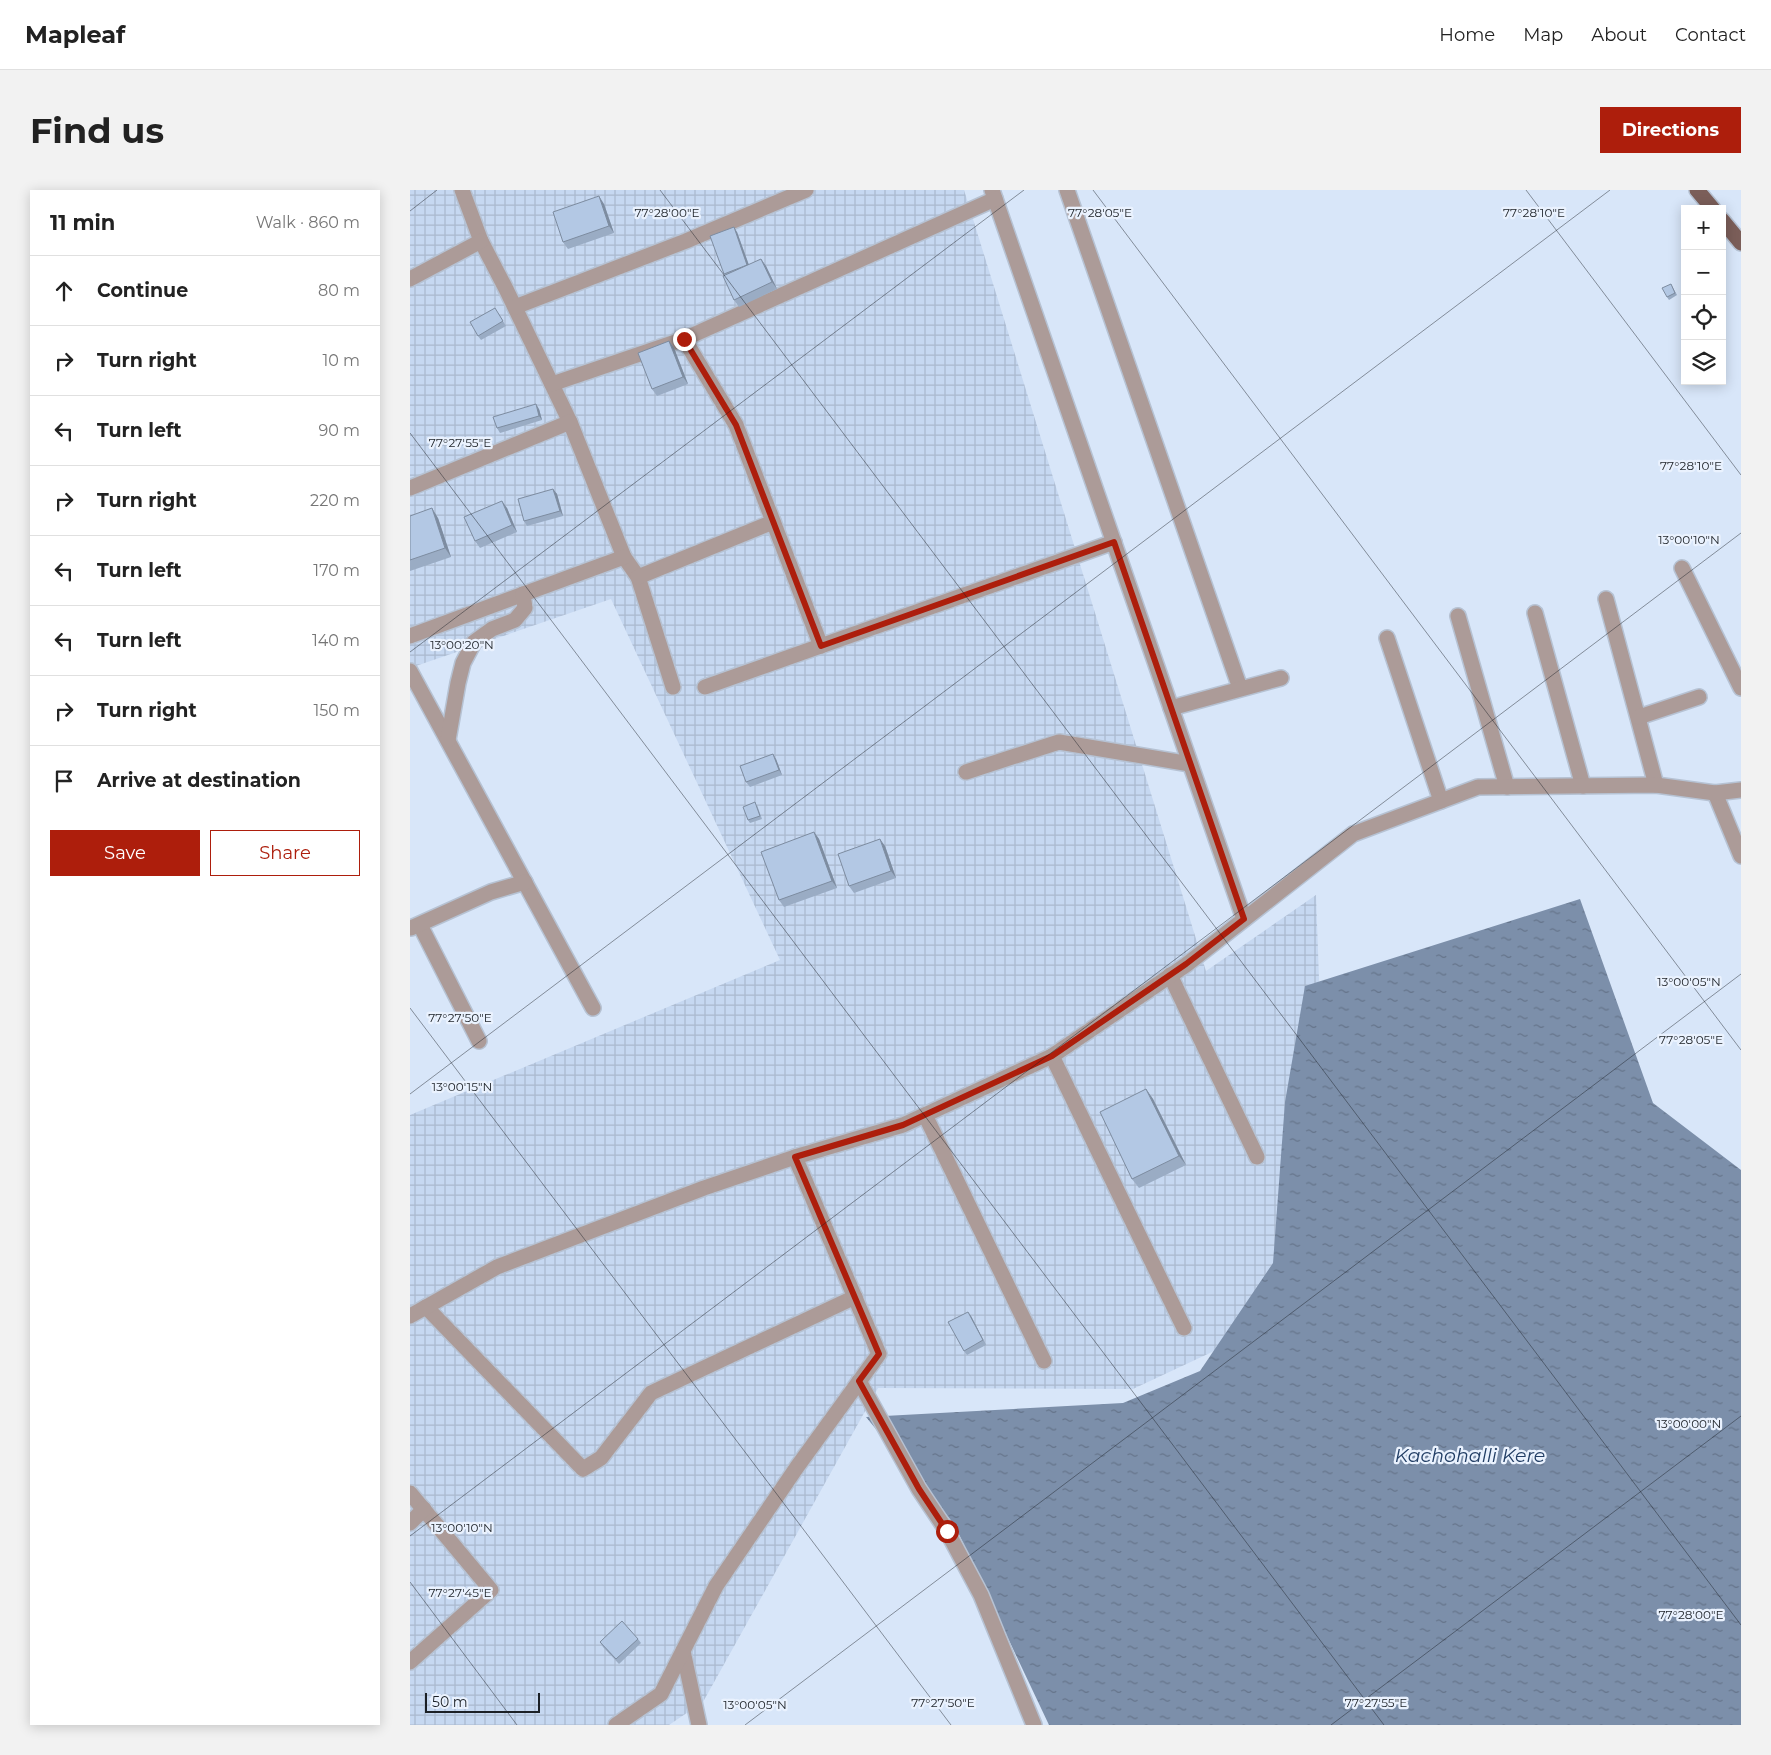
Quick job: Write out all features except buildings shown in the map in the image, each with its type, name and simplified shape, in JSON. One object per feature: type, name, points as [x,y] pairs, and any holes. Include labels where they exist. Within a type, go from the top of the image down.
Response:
[{"type":"main road","points":[[1697,190],[1709,205]]},
{"type":"main road","points":[[1726,225],[1741,243]]},
{"type":"street","points":[[462,190],[481,241],[570,422],[624,557],[638,577],[673,687]]},
{"type":"street","points":[[515,307],[686,241],[806,190]]},
{"type":"street","points":[[1067,190],[1240,688]]},
{"type":"street","points":[[552,384],[684,339],[994,195],[1244,919]]},
{"type":"street","points":[[410,279],[481,241]]},
{"type":"street","points":[[684,339],[736,425],[821,646]]},
{"type":"street","points":[[410,488],[570,422]]},
{"type":"street","points":[[638,577],[773,522]]},
{"type":"street","points":[[705,688],[1114,542]]},
{"type":"street","points":[[410,636],[624,557]]},
{"type":"street","points":[[1682,568],[1741,688]]},
{"type":"street","points":[[448,740],[463,663],[474,642],[492,629],[515,620],[525,608],[523,594]]},
{"type":"street","points":[[1606,599],[1656,785]]},
{"type":"street","points":[[1534,613],[1583,786]]},
{"type":"street","points":[[1458,616],[1507,787]]},
{"type":"street","points":[[1387,638],[1441,801]]},
{"type":"street","points":[[410,670],[593,1008]]},
{"type":"street","points":[[1171,708],[1282,678]]},
{"type":"street","points":[[1639,717],[1699,697]]},
{"type":"street","points":[[966,772],[1059,742],[1190,764]]},
{"type":"street","points":[[410,1316],[497,1267],[704,1188],[795,1157],[903,1125],[1052,1056],[1170,975],[1353,834],[1478,787],[1656,785],[1715,793],[1741,790]]},
{"type":"street","points":[[1715,793],[1741,856]]},
{"type":"street","points":[[479,1041],[415,927],[491,892],[525,882]]},
{"type":"street","points":[[1170,975],[1257,1157]]},
{"type":"street","points":[[1052,1056],[1184,1328]]},
{"type":"street","points":[[925,1114],[1044,1361]]},
{"type":"street","points":[[616,1725],[661,1694],[716,1586],[797,1467],[879,1354],[795,1157]]},
{"type":"street","points":[[426,1307],[583,1469],[602,1458],[651,1393],[855,1297]]},
{"type":"street","points":[[859,1381],[919,1489],[947,1531],[981,1595],[1034,1725]]},
{"type":"street","points":[[410,1493],[491,1590],[410,1662]]},
{"type":"street","points":[[410,1523],[424,1510]]},
{"type":"street","points":[[683,1651],[699,1725]]},
{"type":"shaded area","points":[[410,190],[964,190],[1206,971],[1316,895],[1319,979],[1293,1242],[1227,1345],[1133,1389],[878,1388],[703,1702],[669,1725],[410,1725],[410,1115],[780,960],[611,599],[410,668]]},
{"type":"water","name":"Kachohalli Kere","points":[[1580,899],[1653,1103],[1741,1170],[1741,1725],[1049,1725],[954,1524],[866,1417],[1123,1403],[1200,1371],[1273,1263],[1285,1102],[1305,986]]},
{"type":"route","points":[[684,339],[736,425],[821,646],[1114,542],[1244,919],[1186,964],[1052,1056],[903,1125],[795,1157],[879,1354],[859,1381],[919,1489],[947,1531]]}]
